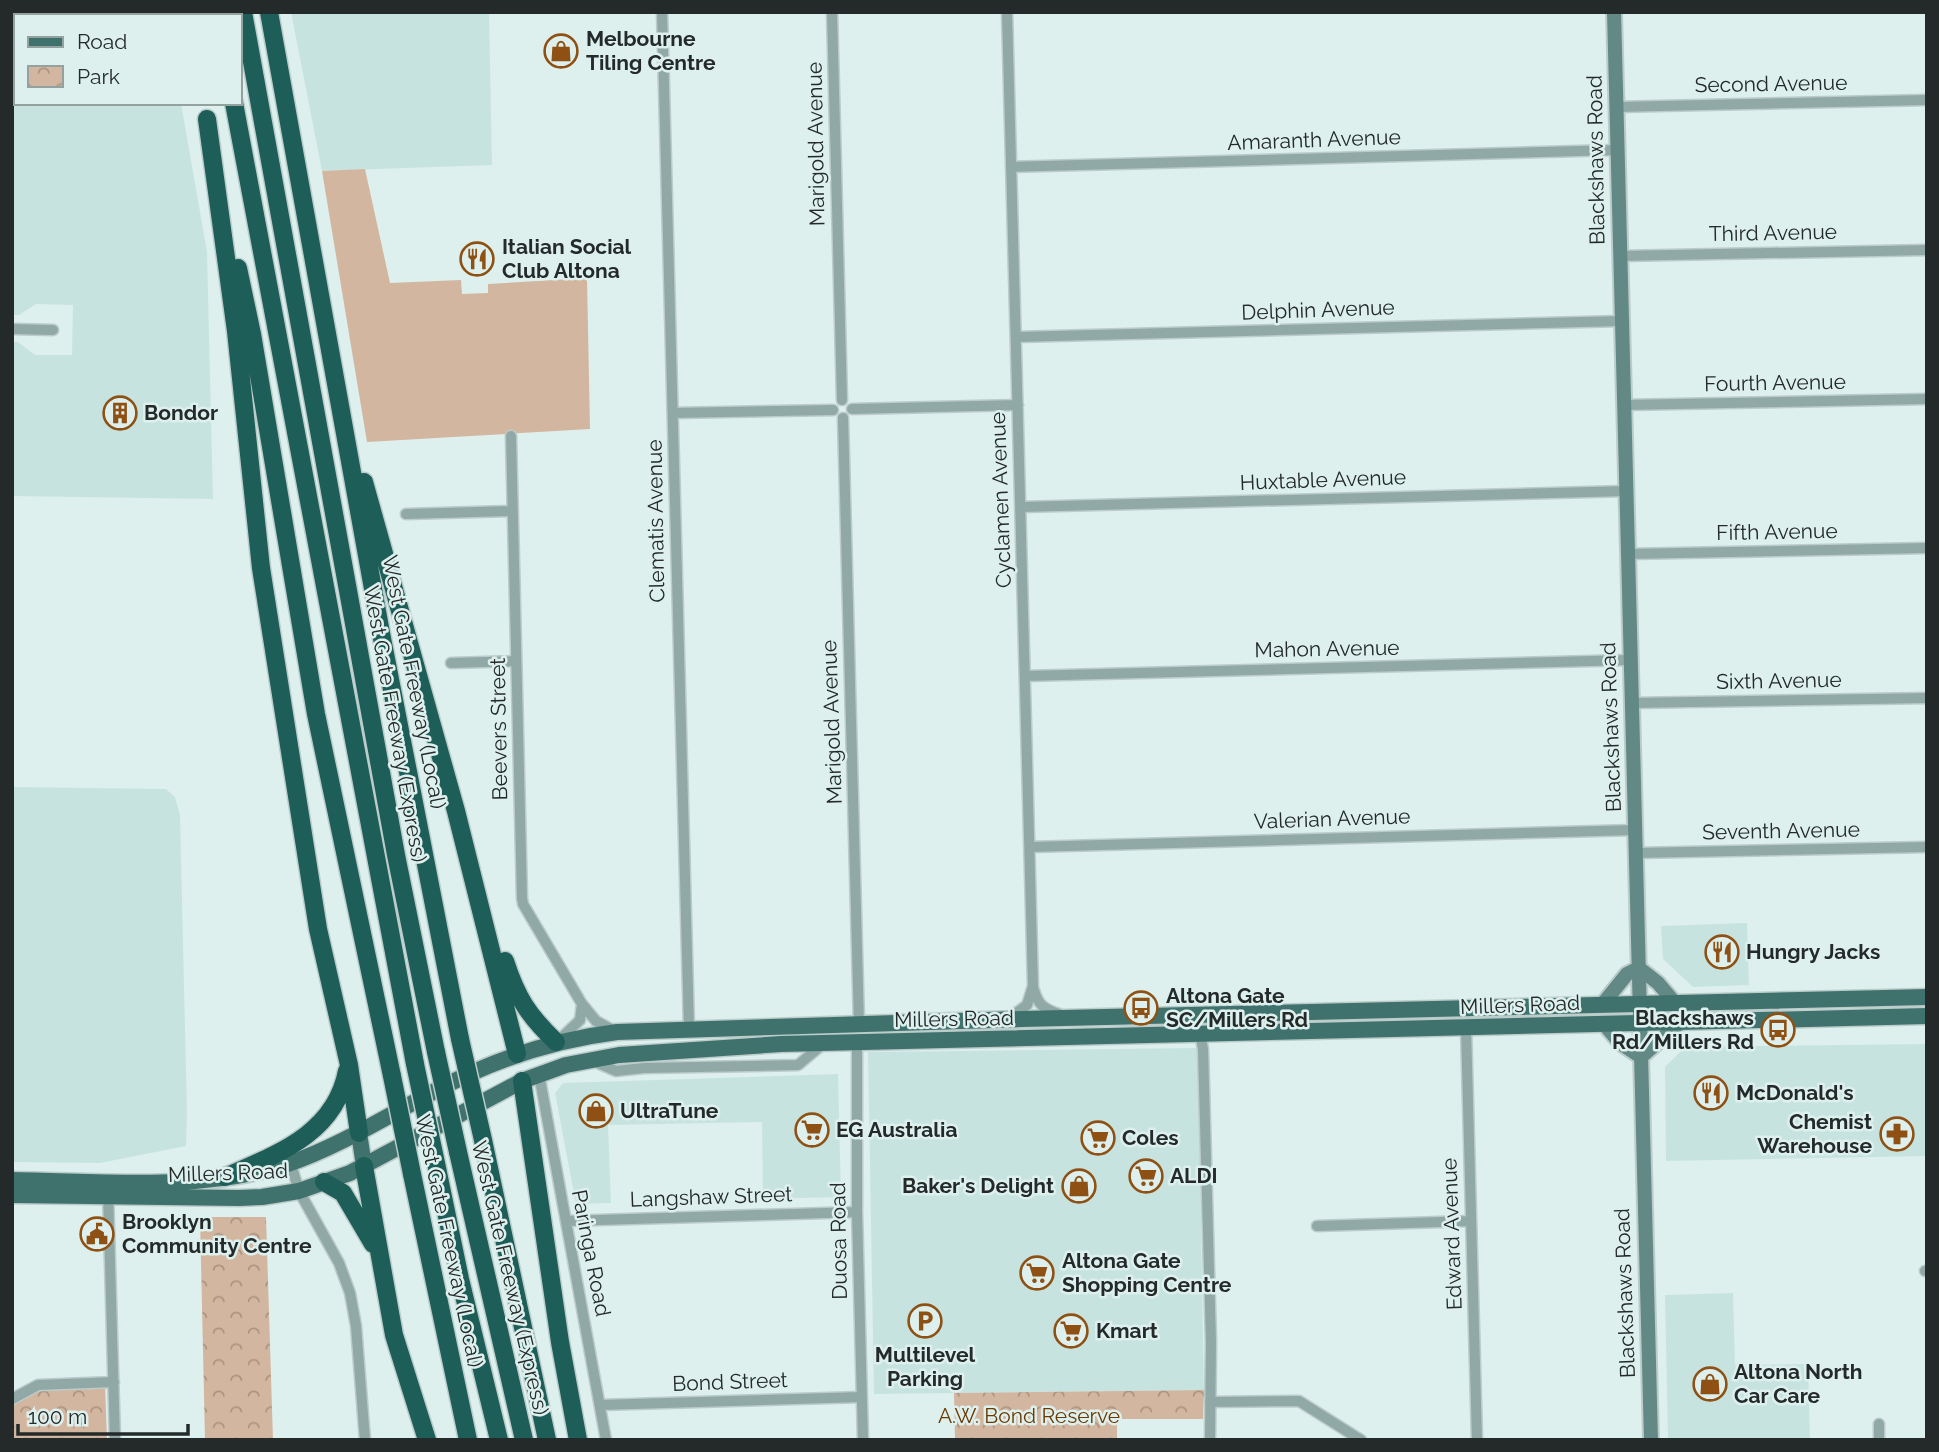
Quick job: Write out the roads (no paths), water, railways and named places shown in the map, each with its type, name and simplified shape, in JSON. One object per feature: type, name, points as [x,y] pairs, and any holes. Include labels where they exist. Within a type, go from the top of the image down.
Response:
[{"type":"highway","name":"West Gate Freeway (Express)","points":[[243,12],[388,816],[436,1052],[524,1440]]},
{"type":"highway","name":"West Gate Freeway (Local)","points":[[269,12],[381,633],[460,1039],[547,1440]]},
{"type":"highway","name":"West Gate Freeway (Express)","points":[[234,105],[415,1063],[460,1279],[499,1440]]},
{"type":"highway","name":"West Gate Freeway (Local)","points":[[206,111],[252,334],[316,714],[468,1440]]},
{"type":"highway","points":[[206,111],[236,331],[261,568],[318,929],[348,1065],[359,1133]]},
{"type":"highway","points":[[336,384],[456,811],[517,1054]]},
{"type":"highway","points":[[456,811],[506,965],[523,1006],[556,1042]]},
{"type":"highway","points":[[225,1177],[289,1156],[334,1107],[344,1087],[348,1065]]},
{"type":"highway","points":[[522,1081],[560,1342],[578,1440]]},
{"type":"highway","points":[[363,1166],[394,1335],[427,1440]]},
{"type":"highway","points":[[324,1182],[343,1193],[379,1257]]},
{"type":"main road","name":"Blackshaws Road","points":[[1614,12],[1651,1440]]},
{"type":"main road","points":[[1602,1005],[1628,974],[1639,968],[1658,983],[1675,1003]]},
{"type":"main road","name":"Millers Road","points":[[289,1156],[359,1133],[438,1089],[517,1054],[556,1042],[617,1032],[1927,997]]},
{"type":"main road","name":"Millers Road","points":[[12,1180],[239,1198],[299,1191],[363,1166],[539,1074],[591,1060],[673,1050],[857,1042],[1927,1016]]},
{"type":"main road","points":[[1603,1023],[1620,1043],[1641,1057],[1682,1021]]},
{"type":"main road","points":[[857,1042],[859,1025]]},
{"type":"main road","points":[[517,1054],[522,1081]]},
{"type":"main road","points":[[359,1133],[363,1166]]},
{"type":"main road","name":"Millers Road","points":[[12,1195],[108,1189],[225,1177]]},
{"type":"street","name":"Clematis Avenue","points":[[662,12],[689,1029]]},
{"type":"street","name":"Marigold Avenue","points":[[832,12],[842,400]]},
{"type":"street","name":"Cyclamen Avenue","points":[[1007,12],[1033,986]]},
{"type":"street","name":"Second Avenue","points":[[1616,107],[1927,100]]},
{"type":"street","name":"Amaranth Avenue","points":[[1011,167],[1617,150]]},
{"type":"street","name":"Third Avenue","points":[[1620,256],[1927,250]]},
{"type":"street","name":"Delphin Avenue","points":[[1016,337],[1622,321]]},
{"type":"street","points":[[12,329],[53,330]]},
{"type":"street","name":"Fourth Avenue","points":[[1624,405],[1927,399]]},
{"type":"street","points":[[842,400],[848,402],[852,409],[848,416],[843,418],[835,415],[833,410],[835,404],[842,400]]},
{"type":"street","points":[[852,409],[1018,405]]},
{"type":"street","points":[[673,413],[833,410]]},
{"type":"street","name":"Marigold Avenue","points":[[843,418],[859,1025]]},
{"type":"street","name":"Beevers Street","points":[[511,436],[523,904],[582,1004],[596,1021],[617,1032]]},
{"type":"street","name":"Huxtable Avenue","points":[[1021,507],[1626,491]]},
{"type":"street","points":[[406,514],[512,511]]},
{"type":"street","name":"Fifth Avenue","points":[[1628,554],[1927,548]]},
{"type":"street","name":"Mahon Avenue","points":[[1025,676],[1630,660]]},
{"type":"street","points":[[451,663],[516,661]]},
{"type":"street","name":"Sixth Avenue","points":[[1631,703],[1927,698]]},
{"type":"street","name":"Valerian Avenue","points":[[1030,846],[1635,831]]},
{"type":"street","name":"Seventh Avenue","points":[[1636,853],[1927,847]]},
{"type":"street","points":[[1033,986],[1037,999],[1045,1009],[1070,1018]]},
{"type":"street","points":[[1005,1020],[1021,1012],[1027,1005],[1033,986]]},
{"type":"street","points":[[556,1042],[579,1020],[582,1004]]},
{"type":"street","points":[[1163,1017],[1189,1025],[1200,1033],[1204,1091],[1210,1440]]},
{"type":"street","name":"Edward Avenue","points":[[1466,1028],[1477,1440]]},
{"type":"street","name":"Duosa Road","points":[[857,1042],[857,1212],[863,1440]]},
{"type":"street","name":"Paringa Road","points":[[539,1074],[606,1440]]},
{"type":"street","points":[[289,1156],[299,1191],[339,1263],[350,1293],[356,1326],[365,1440]]},
{"type":"street","points":[[108,1189],[115,1440]]},
{"type":"street","name":"Langshaw Street","points":[[566,1222],[857,1212]]},
{"type":"street","points":[[1317,1226],[1471,1221]]},
{"type":"street","points":[[12,1399],[38,1385],[114,1382]]},
{"type":"street","name":"Bond Street","points":[[600,1405],[862,1397]]},
{"type":"street","points":[[1210,1402],[1299,1401],[1361,1440]]},
{"type":"street","points":[[1879,1424],[1879,1440]]},
{"type":"place","name":"Melbourne Tiling Centre","points":[[561,51]]},
{"type":"place","name":"Italian Social Club Altona","points":[[477,259]]},
{"type":"place","name":"Bondor","points":[[120,413]]},
{"type":"place","name":"Hungry Jacks","points":[[1722,952]]},
{"type":"place","name":"Altona Gate SC/Millers Rd","points":[[1141,1008]]},
{"type":"place","name":"Blackshaws Rd/Millers Rd","points":[[1778,1030]]},
{"type":"place","name":"McDonald's","points":[[1711,1093]]},
{"type":"place","name":"UltraTune","points":[[596,1111]]},
{"type":"place","name":"EG Australia","points":[[812,1130]]},
{"type":"place","name":"Chemist Warehouse","points":[[1897,1134]]},
{"type":"place","name":"Coles","points":[[1098,1138]]},
{"type":"place","name":"ALDI","points":[[1146,1176]]},
{"type":"place","name":"Baker's Delight","points":[[1079,1186]]},
{"type":"place","name":"Brooklyn Community Centre","points":[[97,1234]]},
{"type":"place","name":"Altona Gate Shopping Centre","points":[[1037,1273]]},
{"type":"place","name":"Multilevel Parking","points":[[925,1321]]},
{"type":"place","name":"Kmart","points":[[1071,1331]]},
{"type":"place","name":"Altona North Car Care","points":[[1710,1384]]},
{"type":"park label","name":"A.W. Bond Reserve","points":[[1029,1416]]}]
